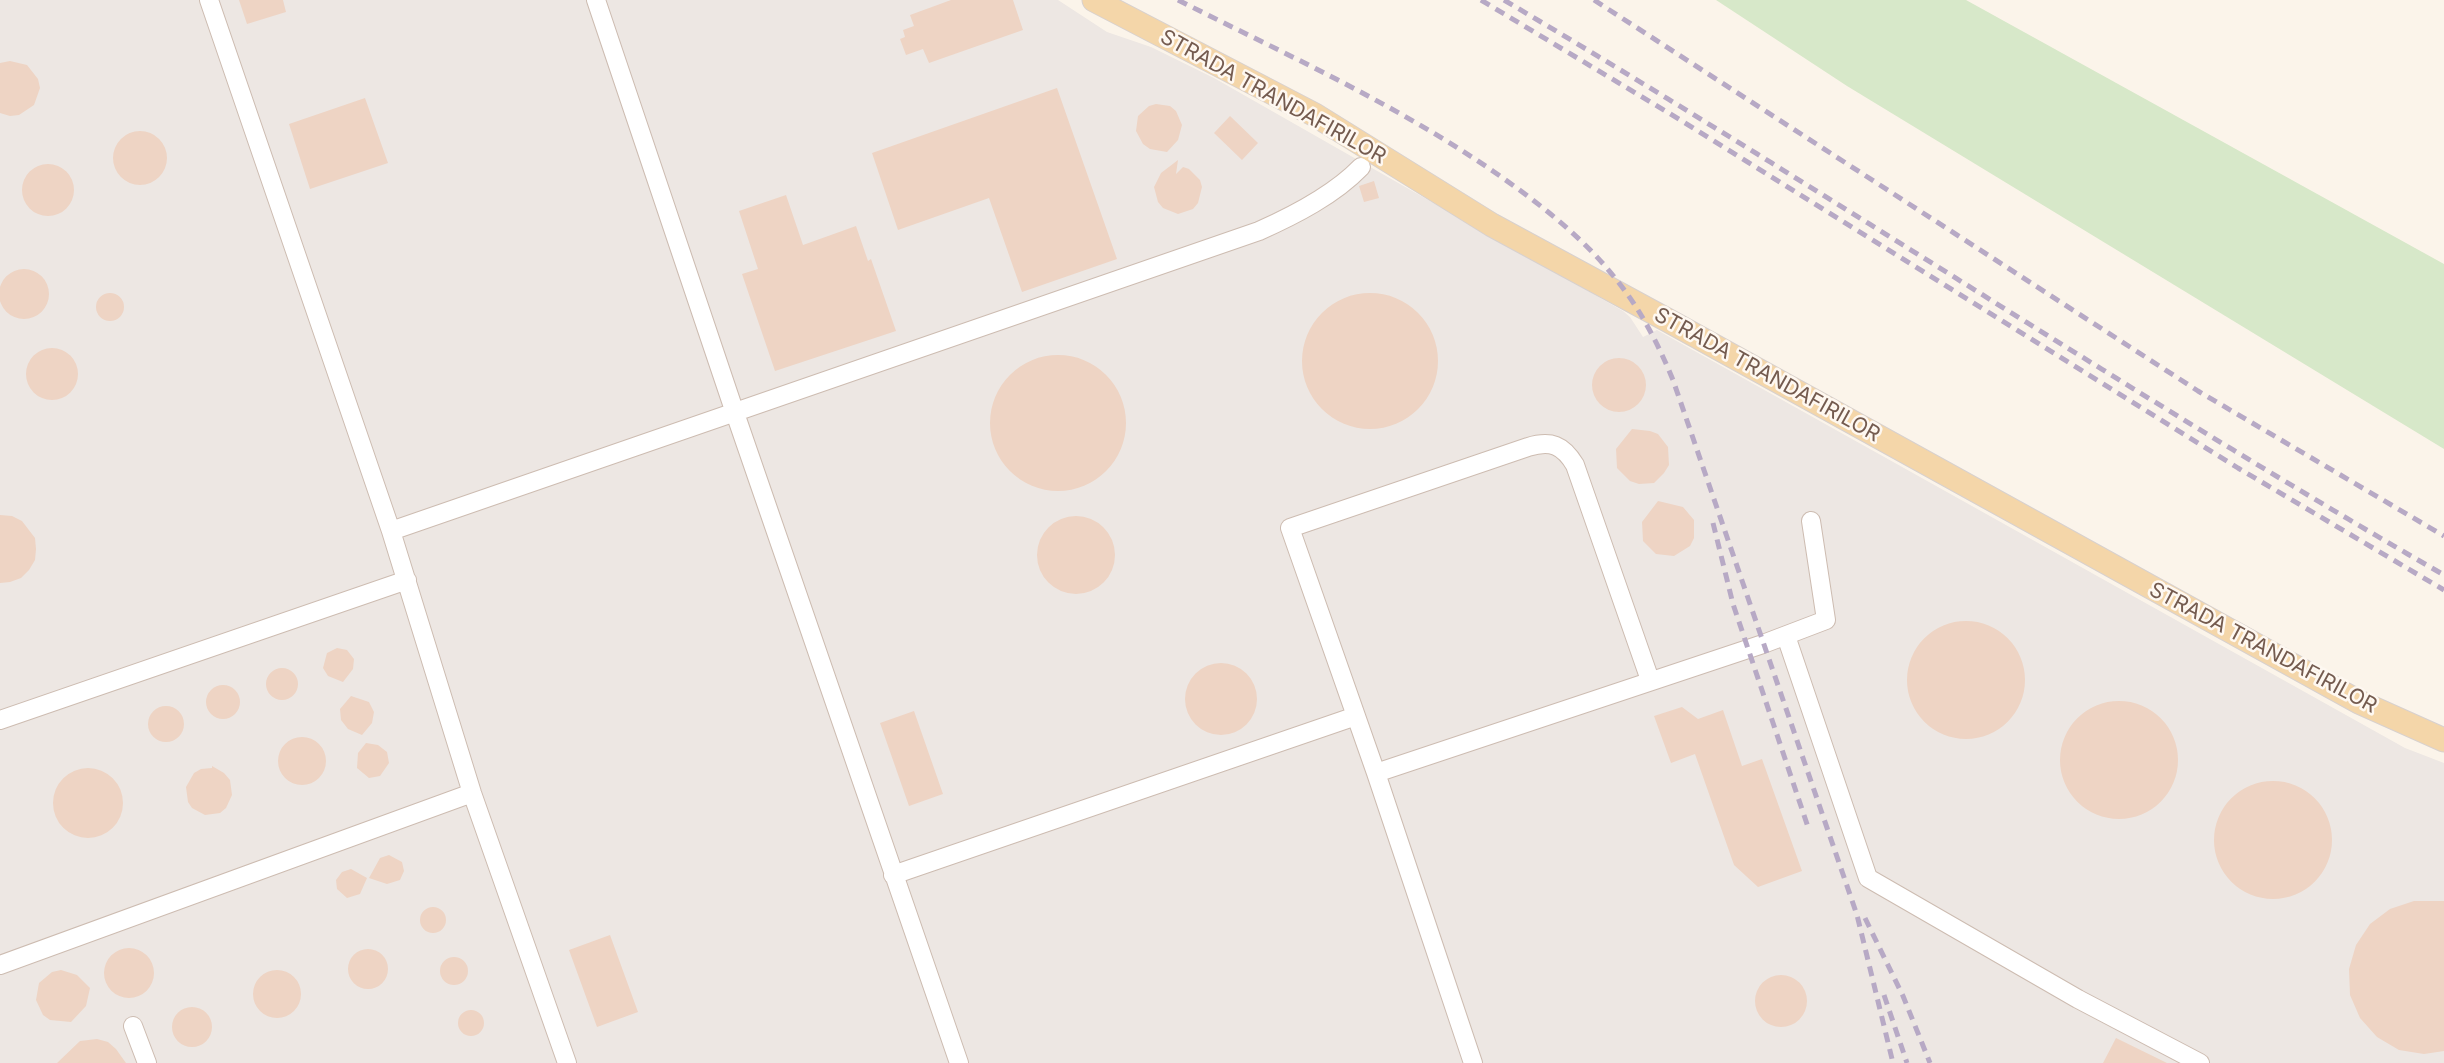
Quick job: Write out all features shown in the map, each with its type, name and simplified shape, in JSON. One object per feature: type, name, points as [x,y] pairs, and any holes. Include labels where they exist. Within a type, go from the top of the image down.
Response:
[{"type":"main road","name":"STRADA TRANDAFIRILOR","points":[[1094,0],[1315,115],[1502,231],[2359,702],[2444,740]]},
{"type":"lane","points":[[209,0],[391,531],[472,793],[567,1063]]},
{"type":"lane","points":[[596,0],[959,1063]]},
{"type":"lane","points":[[391,531],[1259,230],[1289,216],[1341,185],[1361,167]]},
{"type":"lane","points":[[1473,1063],[1290,528],[1540,443],[1559,446],[1575,465],[1650,680]]},
{"type":"lane","points":[[1376,773],[1786,636],[1825,620],[1811,521]]},
{"type":"lane","points":[[0,720],[407,580]]},
{"type":"lane","points":[[1786,636],[1868,878],[2078,999],[2200,1063]]},
{"type":"lane","points":[[893,875],[1356,716]]},
{"type":"lane","points":[[0,965],[472,793]]},
{"type":"lane","points":[[133,1026],[147,1063]]},
{"type":"shaded area","points":[[0,0],[1058,0],[1107,32],[1151,47],[1214,78],[1623,311],[1643,337],[1657,330],[2405,748],[2444,763],[2444,1063],[0,1063]]},
{"type":"green space","points":[[1716,0],[1966,0],[2444,264],[2444,449],[1847,86]]},
{"type":"building","points":[[239,0],[283,0],[286,12],[247,24]]},
{"type":"building","points":[[951,0],[1013,0],[1023,30],[929,63],[923,49],[906,55],[900,39],[905,37],[903,30],[914,26],[910,15]]},
{"type":"building","points":[[10,61],[27,65],[38,79],[40,88],[34,105],[19,115],[10,116],[0,113],[0,63]]},
{"type":"building","points":[[1057,88],[1117,259],[1022,292],[989,198],[898,230],[872,153]]},
{"type":"building","points":[[365,98],[388,163],[310,189],[289,124]]},
{"type":"building","points":[[1149,106],[1170,106],[1176,111],[1182,125],[1178,140],[1167,152],[1150,149],[1143,144],[1136,131],[1138,116]]},
{"type":"building","points":[[1230,116],[1258,143],[1242,160],[1214,133]]},
{"type":"building","points":[[140,131],[159,139],[167,158],[159,177],[140,185],[121,177],[113,158],[121,139]]},
{"type":"building","points":[[1178,160],[1176,174],[1183,167],[1189,169],[1200,180],[1202,187],[1198,203],[1193,209],[1178,214],[1163,208],[1158,202],[1154,187],[1161,173]]},
{"type":"building","points":[[48,164],[58,166],[66,172],[72,180],[72,200],[66,208],[58,214],[48,216],[38,214],[30,208],[24,200],[22,190],[24,180],[30,172],[38,166]]},
{"type":"building","points":[[1374,181],[1379,198],[1364,202],[1359,186]]},
{"type":"building","points":[[786,195],[803,245],[856,226],[868,261],[871,259],[896,331],[775,371],[742,274],[758,269],[739,211]]},
{"type":"building","points":[[24,269],[41,277],[49,294],[41,311],[24,319],[7,311],[-1,294],[7,277]]},
{"type":"building","points":[[110,293],[120,297],[124,307],[120,317],[110,321],[100,317],[96,307],[100,297]]},
{"type":"building","points":[[1370,293],[1396,298],[1418,313],[1433,335],[1438,361],[1433,387],[1418,409],[1396,424],[1370,429],[1344,424],[1322,409],[1307,387],[1302,361],[1307,335],[1322,313],[1344,298]]},
{"type":"building","points":[[52,348],[62,350],[70,356],[76,364],[76,384],[70,392],[62,398],[52,400],[42,398],[34,392],[28,384],[26,374],[28,364],[34,356],[42,350]]},
{"type":"building","points":[[1058,355],[1084,360],[1106,375],[1121,397],[1126,423],[1121,449],[1106,471],[1084,486],[1058,491],[1032,486],[1010,471],[995,449],[990,423],[995,397],[1010,375],[1032,360]]},
{"type":"building","points":[[1619,358],[1638,366],[1646,385],[1638,404],[1619,412],[1600,404],[1592,385],[1600,366]]},
{"type":"building","points":[[1632,429],[1658,434],[1668,447],[1669,465],[1654,483],[1639,484],[1630,481],[1617,468],[1616,449]]},
{"type":"building","points":[[1658,501],[1683,507],[1694,520],[1694,538],[1690,546],[1674,556],[1656,554],[1643,541],[1642,522]]},
{"type":"building","points":[[0,515],[12,516],[22,521],[35,538],[36,549],[35,560],[21,578],[0,583]]},
{"type":"building","points":[[1076,516],[1091,519],[1103,528],[1112,540],[1115,555],[1112,570],[1103,582],[1091,591],[1076,594],[1061,591],[1049,582],[1040,570],[1037,555],[1040,540],[1049,528],[1061,519]]},
{"type":"building","points":[[1966,621],[1988,626],[2008,638],[2020,658],[2025,680],[2020,702],[2008,722],[1988,734],[1966,739],[1944,734],[1924,722],[1912,702],[1907,680],[1912,658],[1924,638],[1944,626]]},
{"type":"building","points":[[337,648],[347,650],[354,659],[353,669],[343,682],[328,676],[323,668],[327,653]]},
{"type":"building","points":[[1221,663],[1235,666],[1247,673],[1254,685],[1257,699],[1254,713],[1247,725],[1235,732],[1221,735],[1207,732],[1195,725],[1188,713],[1185,699],[1188,685],[1195,673],[1207,666]]},
{"type":"building","points":[[282,668],[293,673],[298,684],[293,695],[282,700],[271,695],[266,684],[271,673]]},
{"type":"building","points":[[223,685],[235,690],[240,702],[235,714],[223,719],[211,714],[206,702],[211,690]]},
{"type":"building","points":[[351,696],[369,702],[374,712],[372,723],[362,735],[348,729],[341,720],[340,709]]},
{"type":"building","points":[[2119,701],[2141,706],[2161,718],[2173,738],[2178,760],[2173,782],[2161,802],[2141,814],[2119,819],[2097,814],[2077,802],[2065,782],[2060,760],[2065,738],[2077,718],[2097,706]]},
{"type":"building","points":[[166,706],[179,711],[184,724],[179,737],[166,742],[153,737],[148,724],[153,711]]},
{"type":"building","points":[[1682,707],[1698,719],[1723,710],[1742,766],[1762,759],[1802,871],[1758,887],[1734,865],[1695,754],[1671,763],[1654,716]]},
{"type":"building","points":[[914,711],[943,794],[909,806],[880,723]]},
{"type":"building","points":[[302,737],[311,738],[319,744],[325,752],[325,770],[319,778],[311,784],[302,785],[293,784],[285,778],[279,770],[278,761],[279,752],[285,744],[293,738]]},
{"type":"building","points":[[366,743],[378,745],[387,752],[389,763],[380,776],[369,778],[357,768],[358,753]]},
{"type":"building","points":[[212,766],[230,780],[232,795],[226,808],[220,813],[205,815],[192,808],[188,802],[186,787],[194,773]]},
{"type":"building","points":[[88,768],[113,778],[123,803],[113,828],[88,838],[63,828],[53,803],[63,778]]},
{"type":"building","points":[[2273,781],[2295,786],[2315,798],[2327,818],[2332,840],[2327,862],[2315,882],[2295,894],[2273,899],[2251,894],[2231,882],[2219,862],[2214,840],[2219,818],[2231,798],[2251,786]]},
{"type":"building","points":[[389,855],[402,862],[404,871],[400,880],[387,884],[369,878],[380,858]]},
{"type":"building","points":[[351,869],[367,878],[360,894],[347,898],[337,889],[336,880],[342,872]]},
{"type":"building","points":[[2414,901],[2444,901],[2444,1051],[2424,1054],[2399,1050],[2377,1037],[2360,1018],[2350,995],[2349,969],[2356,945],[2370,924],[2390,909]]},
{"type":"building","points":[[433,907],[442,911],[446,920],[442,929],[433,933],[424,929],[420,920],[424,911]]},
{"type":"building","points":[[610,935],[638,1012],[597,1027],[569,950]]},
{"type":"building","points":[[129,948],[147,955],[154,973],[147,991],[129,998],[111,991],[104,973],[111,955]]},
{"type":"building","points":[[368,949],[382,955],[388,969],[382,983],[368,989],[354,983],[348,969],[354,955]]},
{"type":"building","points":[[454,957],[464,961],[468,971],[464,981],[454,985],[444,981],[440,971],[444,961]]},
{"type":"building","points":[[61,970],[77,975],[90,988],[86,1006],[71,1022],[50,1020],[43,1015],[36,1000],[39,983],[52,972]]},
{"type":"building","points":[[277,970],[294,977],[301,994],[294,1011],[277,1018],[260,1011],[253,994],[260,977]]},
{"type":"building","points":[[1781,975],[1791,977],[1799,983],[1805,991],[1805,1011],[1799,1019],[1791,1025],[1781,1027],[1771,1025],[1763,1019],[1757,1011],[1755,1001],[1757,991],[1763,983],[1771,977]]},
{"type":"building","points":[[192,1007],[200,1008],[206,1013],[211,1019],[211,1035],[206,1041],[200,1046],[192,1047],[184,1046],[178,1041],[173,1035],[172,1027],[173,1019],[178,1013],[184,1008]]},
{"type":"building","points":[[471,1010],[480,1014],[484,1023],[480,1032],[471,1036],[462,1032],[458,1023],[462,1014]]},
{"type":"building","points":[[2116,1038],[2167,1063],[2103,1063]]},
{"type":"building","points":[[97,1039],[108,1042],[126,1063],[57,1063],[80,1041]]},
{"type":"railway","points":[[1178,0],[1383,104],[1500,176],[1578,238],[1606,267],[1635,306],[1656,342],[1673,380],[1857,915],[1893,1063]]},
{"type":"railway","points":[[1481,0],[1682,121],[2238,468],[2444,590]]},
{"type":"railway","points":[[1504,0],[2207,434],[2444,575]]},
{"type":"railway","points":[[1594,0],[2198,391],[2444,536]]},
{"type":"railway","points":[[1713,523],[1733,604],[1808,827]]},
{"type":"railway","points":[[1865,918],[1903,996],[1930,1063]]},
{"type":"railway","points":[[1884,995],[1907,1063]]}]
